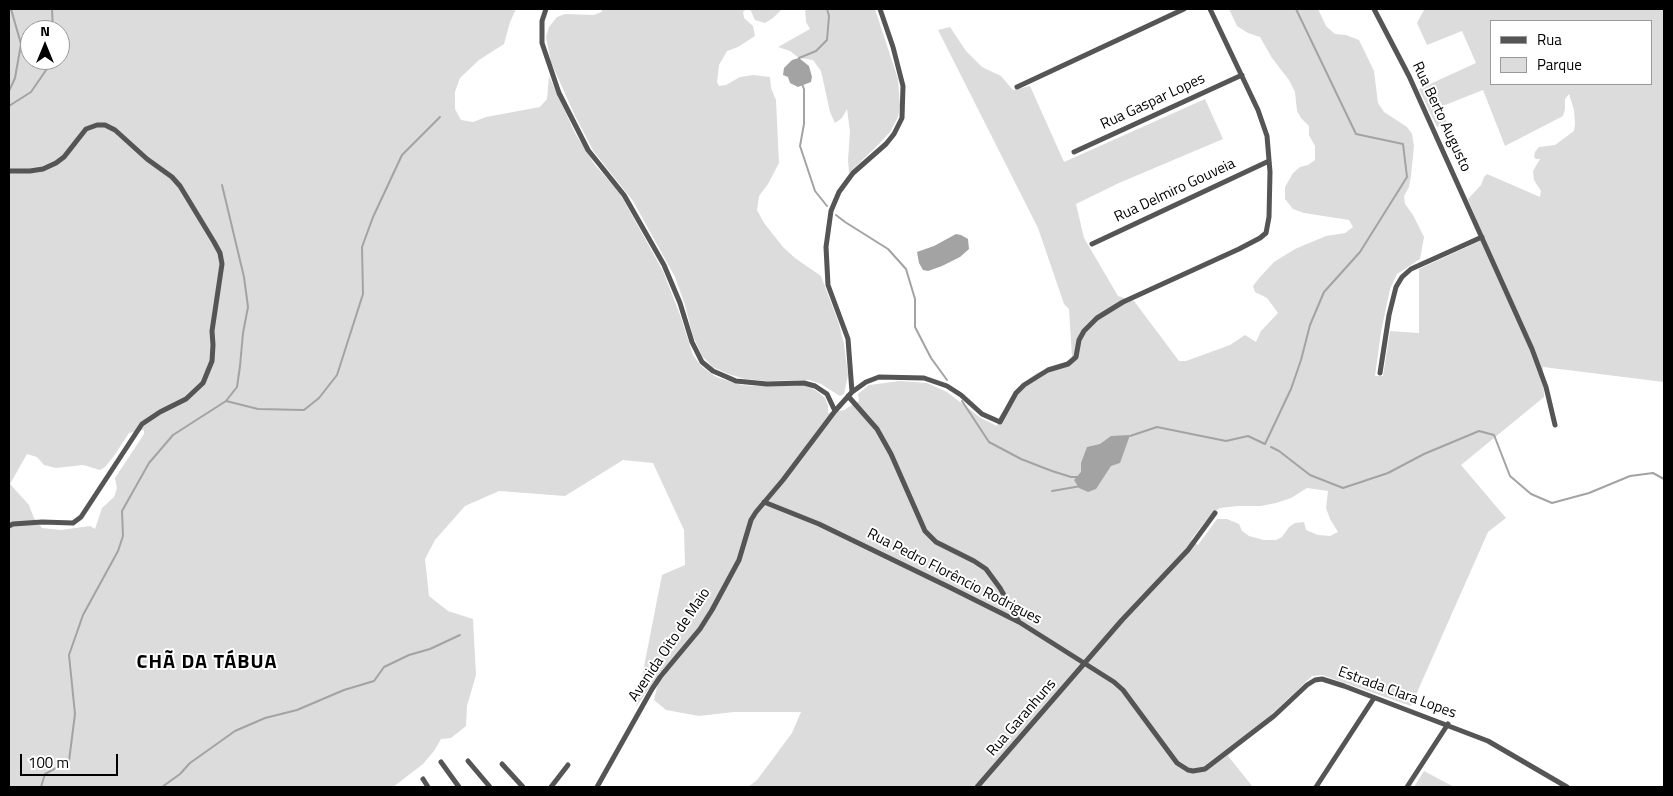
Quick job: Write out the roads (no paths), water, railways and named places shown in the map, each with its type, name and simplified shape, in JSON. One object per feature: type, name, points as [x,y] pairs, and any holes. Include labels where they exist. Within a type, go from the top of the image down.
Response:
[{"type":"street","points":[[546,9],[542,21],[542,43],[559,93],[588,150],[624,195],[664,265],[680,303],[692,342],[702,362],[713,371],[736,380],[768,384],[804,383],[815,386],[827,394],[835,411]]},
{"type":"street","points":[[880,9],[893,47],[903,86],[902,118],[894,134],[886,144],[854,173],[839,192],[831,211],[826,241],[828,285],[848,339],[850,394],[877,429],[891,454],[925,531],[936,542],[986,569],[1000,588],[1019,622]]},
{"type":"street","points":[[1017,87],[1184,9]]},
{"type":"street","points":[[1210,9],[1258,110],[1267,136],[1269,161]]},
{"type":"street","name":"Rua Berto Augusto","points":[[1374,9],[1409,76],[1535,355],[1546,387],[1555,425]]},
{"type":"street","name":"Rua Gaspar Lopes","points":[[1074,152],[1242,75]]},
{"type":"street","points":[[9,171],[30,171],[56,163],[64,157],[86,128],[105,125],[115,130],[147,159],[172,177],[180,186],[220,253],[222,264],[212,331],[214,345],[212,361],[204,383],[186,399],[160,412],[142,424],[81,517],[72,523],[42,522],[9,526]]},
{"type":"street","name":"Avenida Oito de Maio","points":[[597,787],[652,689],[700,629],[712,610],[738,560],[753,517],[850,394],[866,382],[879,377],[924,378],[948,386],[982,414],[1000,422],[1016,393],[1024,384],[1048,370],[1066,365],[1076,357],[1081,336],[1087,326],[1097,318],[1123,302],[1239,249],[1262,236],[1268,226],[1269,161]]},
{"type":"street","name":"Rua Delmiro Gouveia","points":[[1092,244],[1269,161]]},
{"type":"street","points":[[1380,372],[1389,315],[1396,287],[1402,278],[1411,269],[1482,237]]},
{"type":"street","name":"Rua Pedro Florêncio Rodrigues","points":[[764,502],[819,524],[1019,622],[1114,682],[1123,690],[1179,764],[1191,771],[1205,769]]},
{"type":"street","name":"Rua Garanhuns","points":[[978,787],[1148,591],[1188,550],[1215,513]]},
{"type":"street","name":"Estrada Clara Lopes","points":[[1205,769],[1242,741],[1307,685],[1315,680],[1322,679],[1488,740],[1567,787]]},
{"type":"street","points":[[1316,787],[1374,698]]},
{"type":"street","points":[[1407,787],[1448,724]]},
{"type":"street","points":[[468,761],[490,787]]},
{"type":"street","points":[[441,762],[459,787]]},
{"type":"street","points":[[502,764],[523,787]]},
{"type":"street","points":[[551,787],[568,765]]},
{"type":"street","points":[[423,779],[428,787]]},
{"type":"waterway","points":[[9,91],[15,78],[21,44],[11,9]]},
{"type":"waterway","points":[[52,9],[53,20]]},
{"type":"waterway","points":[[799,60],[799,58],[816,51],[827,40],[829,16],[827,9]]},
{"type":"waterway","points":[[1130,436],[1157,427],[1226,441],[1248,436],[1265,444],[1291,389],[1310,325],[1324,292],[1360,252],[1407,177],[1403,144],[1356,134],[1296,9]]},
{"type":"waterway","points":[[9,106],[31,92],[46,70]]},
{"type":"waterway","points":[[802,84],[804,89],[804,124],[800,146],[815,191],[827,206]]},
{"type":"waterway","points":[[226,401],[258,409],[304,410],[319,398],[337,375],[363,294],[362,247],[373,217],[402,155],[440,117]]},
{"type":"waterway","points":[[41,787],[45,774],[69,761],[75,714],[69,655],[83,615],[118,551],[123,536],[122,511],[149,463],[173,435],[226,401],[237,387],[248,307],[244,277],[222,185]]},
{"type":"waterway","points":[[836,215],[888,249],[906,269],[915,299],[915,327],[931,358],[947,380]]},
{"type":"waterway","points":[[962,401],[989,442],[1021,459],[1052,471],[1071,477],[1078,477]]},
{"type":"waterway","points":[[1271,447],[1310,475],[1343,488],[1388,473],[1424,454],[1479,431],[1494,435],[1510,476],[1531,494],[1552,503],[1589,493],[1630,476],[1653,473],[1664,479]]},
{"type":"waterway","points":[[1052,491],[1081,486]]},
{"type":"waterway","points":[[162,787],[180,774],[190,763],[235,731],[265,718],[297,710],[344,690],[374,681],[384,667],[460,635]]},
{"type":"district","name":"CHÃ DA TÁBUA","points":[[207,663]]}]
